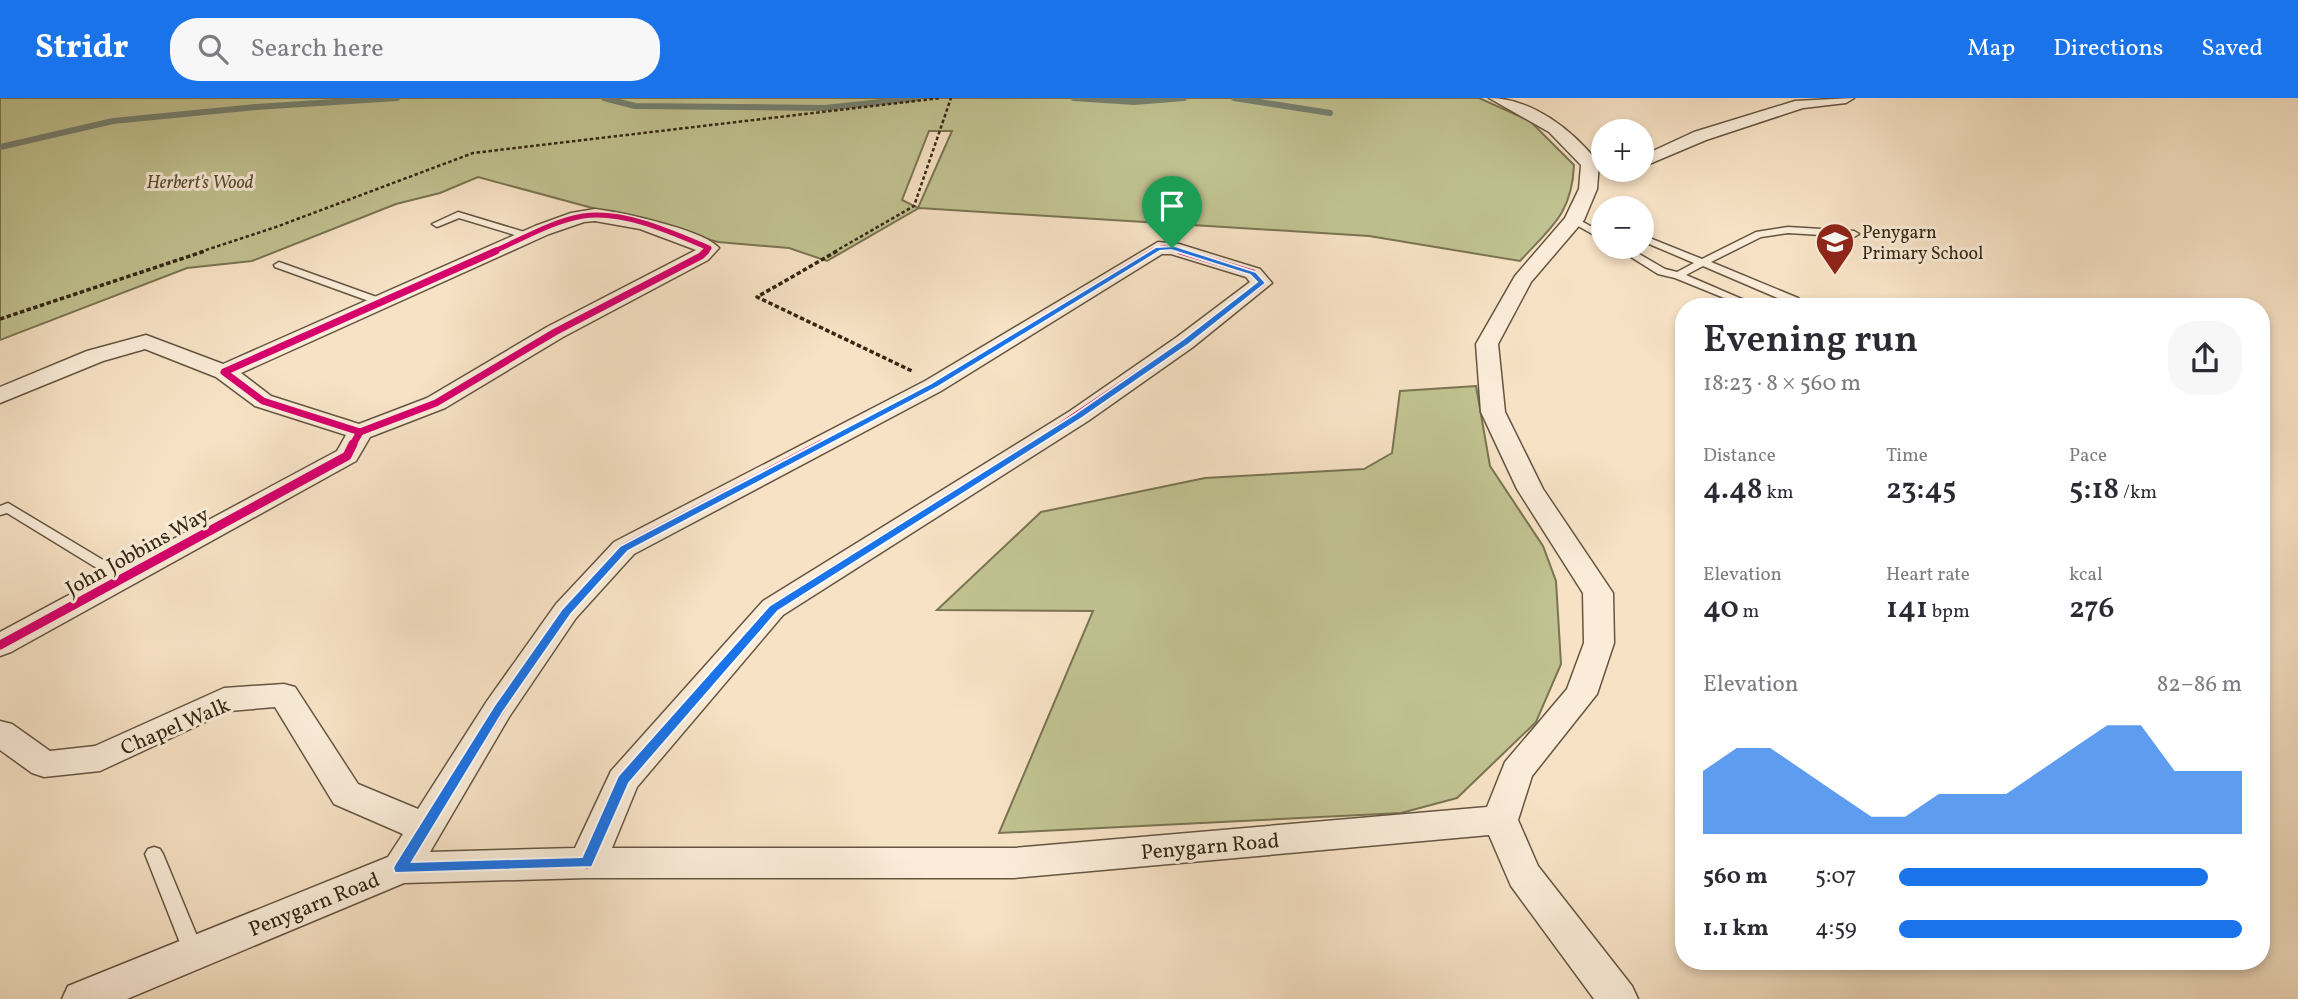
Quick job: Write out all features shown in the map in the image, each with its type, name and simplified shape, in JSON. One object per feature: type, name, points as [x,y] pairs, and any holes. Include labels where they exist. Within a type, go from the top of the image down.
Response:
[{"type":"street","points":[[1497,98],[1555,128],[1591,159]]},
{"type":"street","points":[[1654,156],[1700,135],[1801,104],[1846,98]]},
{"type":"street","points":[[1591,181],[1574,220],[1522,280],[1486,344],[1493,412],[1530,489],[1598,593],[1600,643],[1581,694],[1517,771],[1500,820],[1524,875],[1618,999]]},
{"type":"street","points":[[0,396],[95,356],[146,342],[225,372],[263,401],[360,432],[436,403],[555,332],[701,256],[709,248],[691,240],[608,216],[585,216],[528,236],[225,372]]},
{"type":"street","points":[[401,868],[498,709],[559,622],[624,548],[933,386],[1158,248],[1172,248],[1253,273],[1262,283],[1185,342],[1079,416],[773,608],[623,780],[587,863]]},
{"type":"street","name":"John Jobbins Way","points":[[0,645],[347,456],[360,432]]},
{"type":"street","name":"Chapel Walk","points":[[0,733],[44,764],[100,758],[224,700],[284,695],[346,793],[426,828]]},
{"type":"street","name":"Penygarn Road","points":[[82,999],[401,868],[587,863],[1014,863],[1500,820]]},
{"type":"lane","points":[[437,224],[458,215],[528,236]]},
{"type":"lane","points":[[1574,220],[1591,230]]},
{"type":"lane","points":[[1678,275],[1759,234],[1788,230],[1854,234]]},
{"type":"lane","points":[[1654,243],[1789,298]]},
{"type":"lane","points":[[1640,259],[1662,272],[1678,275],[1734,298]]},
{"type":"lane","points":[[279,265],[381,302]]},
{"type":"lane","points":[[0,511],[8,507],[123,578]]},
{"type":"lane","points":[[154,854],[194,953]]},
{"type":"path","points":[[0,319],[276,227],[473,153],[941,98]]},
{"type":"path","points":[[933,386],[904,365],[757,297],[914,206],[951,98]]},
{"type":"green space","name":"Herbert's Wood","points":[[0,98],[1479,98],[1530,121],[1574,165],[1569,196],[1558,219],[1520,261],[1369,236],[919,208],[827,261],[789,248],[718,242],[478,177],[440,193],[396,204],[252,261],[187,268],[0,340]],"holes":[[[929,131],[952,131],[918,208],[902,200]]]},
{"type":"green space","points":[[1476,386],[1490,466],[1543,546],[1556,581],[1561,664],[1536,722],[1457,798],[1401,813],[999,833],[1093,611],[937,610],[1041,512],[1205,478],[1364,469],[1392,453],[1400,391]]},
{"type":"waterway","points":[[0,147],[113,121],[256,107],[397,98]]},
{"type":"waterway","points":[[604,98],[635,106],[825,108],[918,98]]},
{"type":"waterway","points":[[1074,98],[1134,102],[1184,98]]},
{"type":"waterway","points":[[1234,98],[1330,113]]},
{"type":"cycle path","points":[[0,645],[347,456],[360,432],[436,403],[555,332],[701,256],[709,248],[628,220],[595,215],[578,217],[542,230],[224,372],[263,401],[360,432]]},
{"type":"cycle path","points":[[401,868],[498,709],[566,611],[624,548],[933,386],[1158,248],[1172,248],[1253,273],[1262,283],[1185,342],[1079,416],[773,608],[623,780],[587,863]]},
{"type":"place","name":"Penygarn Primary School","points":[[1835,276]]},
{"type":"route","points":[[1158,248],[1172,248],[1253,273],[1262,283],[1185,342],[1079,416],[773,608],[623,780],[587,863],[401,868],[498,709],[566,611],[624,548],[933,386],[1158,248]]}]
